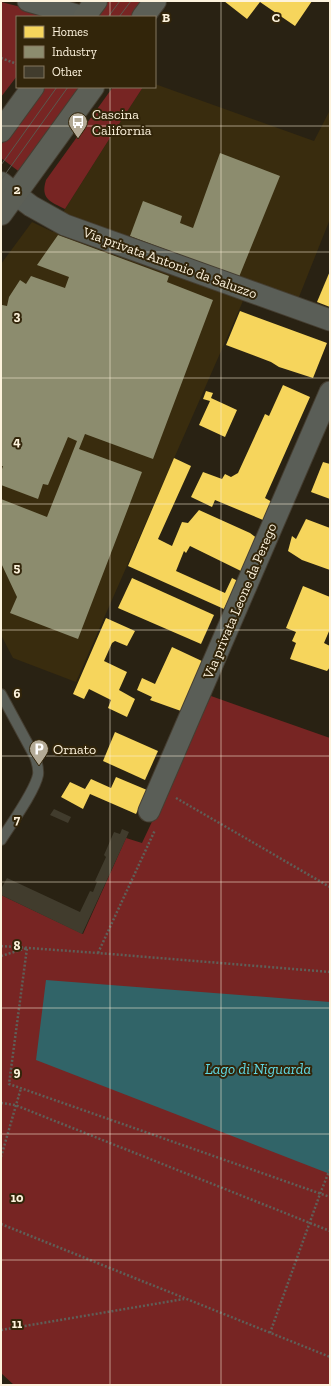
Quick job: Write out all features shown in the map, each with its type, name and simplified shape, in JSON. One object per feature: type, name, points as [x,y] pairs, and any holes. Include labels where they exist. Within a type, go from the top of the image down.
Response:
[{"type":"main road","points":[[85,16],[96,1]]},
{"type":"main road","points":[[144,16],[155,1]]},
{"type":"main road","points":[[1,131],[32,88]]},
{"type":"main road","points":[[1,214],[8,189],[92,88]]},
{"type":"street","points":[[28,1],[80,16]]},
{"type":"street","name":"Via privata Antonio da Saluzzo","points":[[8,189],[31,206],[65,225],[330,320]]},
{"type":"street","name":"Via privata Leone da Perego","points":[[152,820],[330,392]]},
{"type":"lane","points":[[1,694],[35,756],[38,765],[38,774],[32,788],[1,840]]},
{"type":"path","points":[[1,58],[16,64]]},
{"type":"path","points":[[170,795],[330,887]]},
{"type":"path","points":[[98,953],[152,820]]},
{"type":"path","points":[[1,946],[330,972]]},
{"type":"path","points":[[1,956],[27,948]]},
{"type":"path","points":[[27,948],[9,1084],[330,1197]]},
{"type":"path","points":[[1,1157],[21,1088]]},
{"type":"path","points":[[1,1103],[16,1105],[330,1231]]},
{"type":"path","points":[[270,1333],[330,1169]]},
{"type":"path","points":[[1,1224],[330,1357]]},
{"type":"path","points":[[1,1330],[184,1298]]},
{"type":"shaded area","points":[[106,1],[145,1],[135,16],[95,16]]},
{"type":"shaded area","points":[[1,2],[49,14],[50,16],[16,16],[16,77],[1,97]]},
{"type":"shaded area","points":[[156,84],[314,141],[330,110],[330,219],[297,302],[250,285],[76,682],[13,658],[1,635],[1,264],[32,222],[53,232],[65,209],[142,88],[156,88]]},
{"type":"shaded area","points":[[42,88],[82,88],[21,173],[1,158],[1,145]]},
{"type":"shaded area","points":[[112,88],[142,88],[65,209],[51,202],[46,196],[44,192],[46,180]]},
{"type":"shaded area","points":[[211,696],[330,738],[330,1385],[14,1385],[1,1373],[1,895],[83,934],[126,838],[142,843]]},
{"type":"water","name":"Lago di Niguarda","points":[[46,980],[330,1002],[330,1174],[36,1060]]},
{"type":"building: Homes","points":[[224,1],[312,1],[295,26],[260,2],[247,19]]},
{"type":"building: Homes","points":[[330,271],[330,307],[317,302]]},
{"type":"building: Homes","points":[[240,311],[327,343],[313,378],[279,367],[271,362],[226,345]]},
{"type":"building: Homes","points":[[283,385],[310,397],[265,498],[272,502],[263,520],[215,500],[212,507],[191,497],[203,472],[222,479],[225,474],[231,477],[238,473],[265,414],[269,416]]},
{"type":"building: Homes","points":[[206,391],[213,393],[211,398],[237,410],[225,437],[199,425],[210,401],[203,399]]},
{"type":"building: Homes","points":[[174,458],[191,466],[158,539],[172,546],[182,522],[188,523],[199,510],[250,533],[258,539],[243,572],[190,546],[186,553],[184,551],[176,571],[225,593],[232,578],[238,581],[224,609],[128,566]]},
{"type":"building: Homes","points":[[323,462],[330,464],[330,499],[311,492]]},
{"type":"building: Homes","points":[[306,519],[330,528],[330,570],[302,560],[288,551],[292,536],[296,539]]},
{"type":"building: Homes","points":[[132,578],[214,615],[201,644],[118,608]]},
{"type":"building: Homes","points":[[303,586],[330,597],[330,629],[324,643],[330,646],[330,667],[327,671],[290,659],[296,643],[292,641],[296,632],[286,628]]},
{"type":"building: Homes","points":[[106,618],[135,631],[127,646],[115,641],[112,643],[104,661],[127,672],[119,690],[135,699],[127,717],[108,708],[111,700],[89,689],[84,699],[73,694]]},
{"type":"building: Homes","points":[[172,647],[204,662],[181,711],[150,700],[152,697],[137,690],[142,678],[155,684]]},
{"type":"building: Homes","points":[[115,732],[158,751],[145,780],[103,761]]},
{"type":"building: Homes","points":[[116,777],[147,790],[136,814],[90,794],[83,809],[61,797],[70,782],[85,789],[91,779],[111,788]]},
{"type":"building: Industry","points":[[220,153],[280,176],[239,277],[130,236],[143,201],[182,216],[180,223],[193,228]]},
{"type":"building: Industry","points":[[58,235],[169,276],[167,282],[213,300],[153,459],[85,434],[79,449],[142,472],[78,639],[10,613],[17,597],[1,563],[1,499],[47,517],[77,441],[68,437],[48,485],[43,484],[38,499],[1,485],[1,472],[3,466],[1,466],[1,309],[2,305],[7,306],[9,297],[20,280],[26,284],[31,276],[65,288],[69,277],[37,265]]},
{"type":"building: Other","points":[[54,809],[71,817],[68,823],[50,815]]},
{"type":"building: Other","points":[[122,829],[129,832],[82,934],[1,895],[1,889],[7,878],[80,912],[90,891],[93,892],[97,882],[95,881],[106,857],[104,855],[114,832],[120,834]]},
{"type":"tram line","points":[[109,16],[120,1]]},
{"type":"tram line","points":[[120,16],[131,1]]},
{"type":"tram line","points":[[1,165],[56,88]]},
{"type":"tram line","points":[[1,180],[67,88]]},
{"type":"place","name":"Cascina California","points":[[78,139]]},
{"type":"place","name":"Ornato","points":[[39,766]]}]
